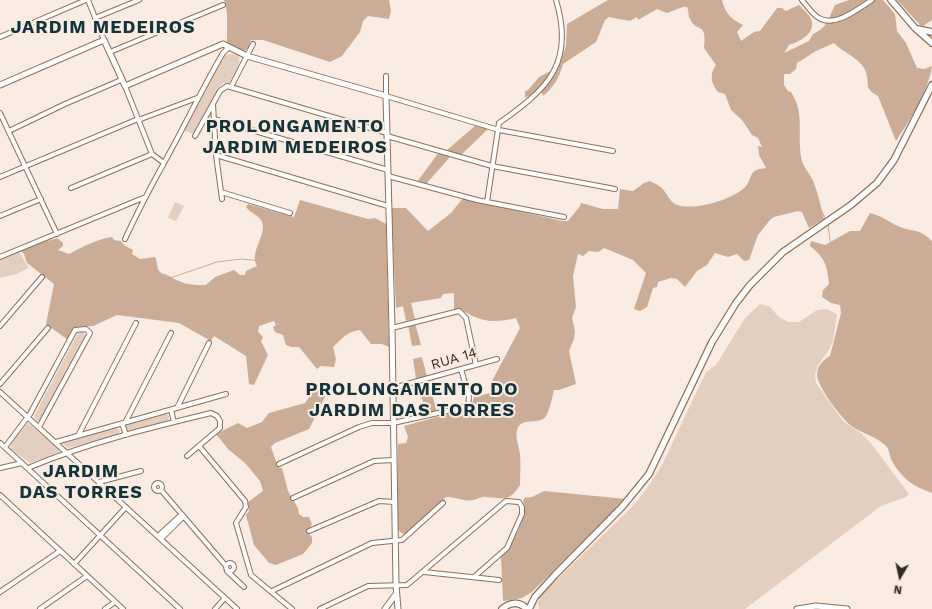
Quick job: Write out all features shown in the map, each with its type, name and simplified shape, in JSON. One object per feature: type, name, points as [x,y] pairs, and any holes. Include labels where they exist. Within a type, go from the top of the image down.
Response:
[{"type":"main road","points":[[891,0],[915,28],[932,44]]},
{"type":"main road","points":[[915,28],[932,32]]},
{"type":"main road","points":[[519,604],[528,609],[535,597],[640,488],[656,462],[712,342],[736,303],[750,285],[783,252],[864,195],[886,172],[932,85]]},
{"type":"main road","points":[[502,609],[507,605],[519,604],[535,597]]},
{"type":"street","points":[[0,37],[87,0],[125,86],[152,154],[164,163]]},
{"type":"street","points":[[95,18],[139,0]]},
{"type":"street","points":[[487,202],[499,124],[532,100],[546,85],[556,66],[561,50],[563,35],[556,0]]},
{"type":"street","points":[[802,0],[818,18],[827,22],[834,21],[872,0]]},
{"type":"street","points":[[110,52],[223,4]]},
{"type":"street","points":[[0,85],[104,40]]},
{"type":"street","points":[[125,86],[223,44],[228,48],[247,56],[499,130],[613,151]]},
{"type":"street","points":[[231,87],[253,44]]},
{"type":"street","points":[[125,239],[143,198],[164,163],[197,98],[223,53],[228,48]]},
{"type":"street","points":[[386,76],[394,423],[396,594],[398,609]]},
{"type":"street","points":[[8,131],[65,104],[122,80]]},
{"type":"street","points":[[195,136],[224,86],[492,166],[615,189]]},
{"type":"street","points":[[0,177],[138,118],[141,119],[197,98]]},
{"type":"street","points":[[213,103],[216,155],[222,199]]},
{"type":"street","points":[[0,113],[57,234]]},
{"type":"street","points":[[214,119],[388,170]]},
{"type":"street","points":[[71,188],[152,154]]},
{"type":"street","points":[[216,155],[388,206]]},
{"type":"street","points":[[388,176],[487,202],[564,217]]},
{"type":"street","points":[[221,192],[290,213]]},
{"type":"street","points":[[0,257],[143,198]]},
{"type":"street","points":[[0,216],[41,199]]},
{"type":"street","points":[[0,326],[42,277]]},
{"type":"street","points":[[392,328],[456,311],[461,312],[466,318],[476,365]]},
{"type":"street","points":[[79,434],[136,322]]},
{"type":"street","points":[[0,384],[48,328]]},
{"type":"street","points":[[5,447],[28,417],[75,330],[86,329],[90,333],[40,427]]},
{"type":"street","points":[[126,435],[124,422],[171,333]]},
{"type":"street","points":[[177,408],[209,343]]},
{"type":"street","name":"RUA 14","points":[[393,388],[497,359]]},
{"type":"street","points":[[279,464],[372,423],[394,423],[466,407],[469,402],[461,369]]},
{"type":"street","points":[[0,392],[237,609]]},
{"type":"street","points":[[56,442],[79,434],[226,394]]},
{"type":"street","points":[[171,410],[174,422]]},
{"type":"street","points":[[28,468],[67,452],[126,435],[211,413],[217,416],[220,420],[220,428],[187,456]]},
{"type":"street","points":[[0,443],[180,609]]},
{"type":"street","points":[[199,446],[245,501],[246,507],[236,523],[249,571],[253,578],[272,591],[292,609]]},
{"type":"street","points":[[293,498],[374,461],[394,460]]},
{"type":"street","points":[[0,468],[22,463]]},
{"type":"street","points":[[99,482],[141,471]]},
{"type":"street","points":[[161,490],[226,568],[244,587]]},
{"type":"street","points":[[0,495],[123,609]]},
{"type":"street","points":[[308,531],[379,500],[395,502]]},
{"type":"street","points":[[320,609],[361,589],[372,586],[407,585],[506,501],[520,502],[523,510],[505,551],[474,577]]},
{"type":"street","points":[[272,591],[372,543],[396,542],[407,536],[443,502]]},
{"type":"street","points":[[74,564],[126,507]]},
{"type":"street","points":[[160,538],[182,516]]},
{"type":"street","points":[[0,592],[60,550]]},
{"type":"street","points":[[226,568],[230,563],[234,567],[236,579]]},
{"type":"street","points":[[226,568],[232,571],[234,567]]},
{"type":"street","points":[[424,572],[499,580]]},
{"type":"street","points":[[40,609],[87,576]]},
{"type":"street","points":[[385,609],[396,594]]},
{"type":"street","points":[[215,609],[225,598]]},
{"type":"street","points":[[104,609],[115,602]]},
{"type":"street","points":[[797,609],[816,606],[847,609]]},
{"type":"shaded area","points":[[224,0],[389,0],[391,11],[389,19],[368,16],[363,21],[360,32],[342,56],[330,62],[263,40],[251,40],[248,48],[244,51],[227,44],[227,13]]},
{"type":"shaded area","points":[[608,0],[722,0],[729,15],[743,25],[737,32],[741,41],[754,32],[760,31],[777,8],[782,8],[786,11],[799,5],[810,17],[812,29],[798,42],[789,45],[784,53],[809,41],[813,34],[825,25],[835,5],[849,0],[883,0],[895,14],[897,31],[906,43],[917,68],[924,69],[932,66],[923,95],[896,141],[878,96],[868,87],[867,74],[863,66],[860,62],[834,43],[816,51],[797,63],[796,69],[790,74],[784,74],[784,85],[796,100],[798,109],[800,152],[802,161],[814,183],[824,219],[809,228],[802,212],[798,211],[774,217],[758,235],[749,260],[744,261],[737,254],[728,257],[715,253],[707,265],[697,271],[685,287],[677,279],[671,278],[658,282],[657,287],[653,288],[647,307],[640,311],[634,309],[646,273],[633,260],[604,248],[598,252],[589,251],[583,256],[578,254],[573,276],[576,307],[572,318],[575,331],[574,339],[569,351],[576,384],[559,390],[554,390],[548,411],[543,419],[522,423],[519,426],[516,436],[520,451],[520,485],[512,495],[505,498],[482,497],[474,500],[463,500],[446,497],[411,531],[403,534],[398,530],[398,444],[406,443],[408,437],[404,426],[466,409],[472,403],[474,397],[490,393],[492,391],[492,381],[520,328],[516,318],[501,321],[487,321],[463,311],[454,310],[454,293],[443,294],[441,298],[411,303],[415,319],[406,321],[403,306],[396,308],[391,208],[406,208],[428,231],[451,213],[463,198],[562,221],[568,221],[581,203],[603,209],[618,209],[620,189],[633,191],[644,183],[650,181],[657,184],[675,204],[691,207],[710,204],[737,193],[747,185],[755,171],[766,168],[759,155],[758,146],[762,147],[758,138],[752,135],[742,120],[731,110],[725,94],[718,92],[714,85],[712,72],[716,65],[704,48],[705,39],[703,30],[696,26],[689,18],[687,7],[667,13],[657,9],[638,20],[637,17],[630,21],[609,17],[605,20],[596,42],[563,64],[558,78],[547,93],[543,96],[542,93],[537,92],[525,98],[525,91],[528,90],[539,77],[558,67],[566,46],[567,24]]},
{"type":"shaded area","points":[[897,0],[932,0],[932,20],[923,26],[920,25]]},
{"type":"shaded area","points":[[225,55],[238,55],[239,59],[239,67],[235,74],[228,84],[223,83],[220,86],[193,134],[183,130]]},
{"type":"shaded area","points":[[476,125],[489,128],[460,156],[450,157],[426,184],[417,182],[439,152],[447,150]]},
{"type":"shaded area","points":[[300,200],[368,219],[375,218],[386,224],[389,347],[382,344],[371,344],[360,330],[355,331],[345,336],[333,347],[336,359],[334,367],[321,366],[317,369],[299,347],[291,347],[286,345],[283,335],[275,332],[273,327],[276,325],[274,321],[259,326],[258,332],[263,337],[261,341],[268,355],[254,385],[249,384],[246,356],[214,336],[211,341],[179,323],[117,315],[93,326],[76,327],[68,340],[46,324],[54,284],[27,263],[24,254],[21,251],[21,249],[57,238],[63,243],[63,246],[58,250],[69,254],[95,241],[112,237],[114,240],[121,241],[124,245],[133,250],[132,254],[140,259],[155,257],[160,272],[186,284],[206,285],[215,277],[234,270],[240,275],[245,275],[246,271],[257,266],[255,255],[263,227],[261,220],[246,207],[248,204],[294,217]]},
{"type":"shaded area","points":[[175,202],[184,206],[176,221],[168,218]]},
{"type":"shaded area","points":[[870,213],[903,228],[919,232],[932,241],[932,493],[919,488],[904,477],[892,461],[888,448],[885,445],[877,439],[853,427],[843,418],[831,403],[818,380],[817,375],[819,366],[830,356],[841,313],[840,305],[831,303],[822,297],[823,290],[829,284],[827,272],[822,258],[810,246],[811,241],[825,245],[850,231],[860,231]]},
{"type":"shaded area","points":[[19,252],[29,268],[16,274],[0,278],[0,260]]},
{"type":"shaded area","points":[[760,304],[769,306],[779,317],[788,322],[799,322],[817,310],[827,309],[837,314],[833,341],[829,350],[818,365],[815,374],[816,383],[843,421],[862,434],[870,442],[909,494],[906,497],[881,506],[745,609],[539,609],[538,603],[541,595],[630,509],[645,491],[661,467],[706,372],[716,365],[745,318]]},
{"type":"shaded area","points":[[415,323],[421,345],[412,346],[408,325]]},
{"type":"shaded area","points":[[83,331],[85,337],[41,420],[36,421],[34,416],[78,333]]},
{"type":"shaded area","points":[[422,357],[427,377],[416,379],[413,359]]},
{"type":"shaded area","points":[[428,380],[437,412],[427,414],[417,384]]},
{"type":"shaded area","points":[[327,387],[329,389],[309,429],[275,443],[271,447],[278,467],[282,468],[288,491],[298,508],[299,514],[303,517],[309,517],[312,524],[306,531],[312,537],[312,543],[303,554],[276,565],[269,563],[254,545],[246,515],[249,511],[248,502],[263,491],[260,481],[245,463],[228,449],[216,434],[238,423],[247,428],[262,422],[269,413],[305,403],[315,389]]},
{"type":"shaded area","points":[[166,414],[169,416],[168,421],[130,432],[125,428],[128,424]]},
{"type":"shaded area","points":[[28,423],[59,448],[59,452],[30,463],[11,449],[11,443]]},
{"type":"shaded area","points":[[116,427],[120,431],[118,435],[68,448],[62,443],[62,442]]},
{"type":"shaded area","points":[[544,491],[626,499],[532,592],[522,598],[503,601],[501,557],[509,548],[522,522],[525,508],[523,501],[524,498],[532,497]]},
{"type":"waterway","points":[[704,0],[695,9],[693,16],[702,25],[706,25],[709,32],[723,46],[728,54],[735,75],[750,91],[751,99],[743,113],[744,115],[767,130],[770,136],[770,152],[772,159],[776,164],[782,182],[794,198],[818,203],[826,220]]},
{"type":"waterway","points":[[396,239],[408,237],[430,253],[448,260],[468,256],[502,260],[542,256],[568,243],[615,237],[660,218],[688,223],[711,219],[740,224],[752,224],[764,211],[780,212],[789,199],[794,198]]},
{"type":"waterway","points":[[828,224],[830,241],[833,246],[845,257],[861,284],[885,297],[902,324],[904,336],[902,343],[893,354],[893,357],[906,381],[920,399],[932,428]]},
{"type":"waterway","points":[[89,291],[138,289],[217,262],[241,259],[284,263],[330,260],[365,245],[386,241]]},
{"type":"waterway","points":[[420,479],[441,464],[477,432],[507,396],[520,376],[531,353],[548,307],[551,282],[550,251]]},
{"type":"district","name":"JARDIM MEDEIROS","points":[[103,28]]},
{"type":"district","name":"PROLONGAMENTO JARDIM MEDEIROS","points":[[295,137]]},
{"type":"district","name":"PROLONGAMENTO DO JARDIM DAS TORRES","points":[[412,400]]},
{"type":"district","name":"JARDIM DAS TORRES","points":[[81,482]]}]
